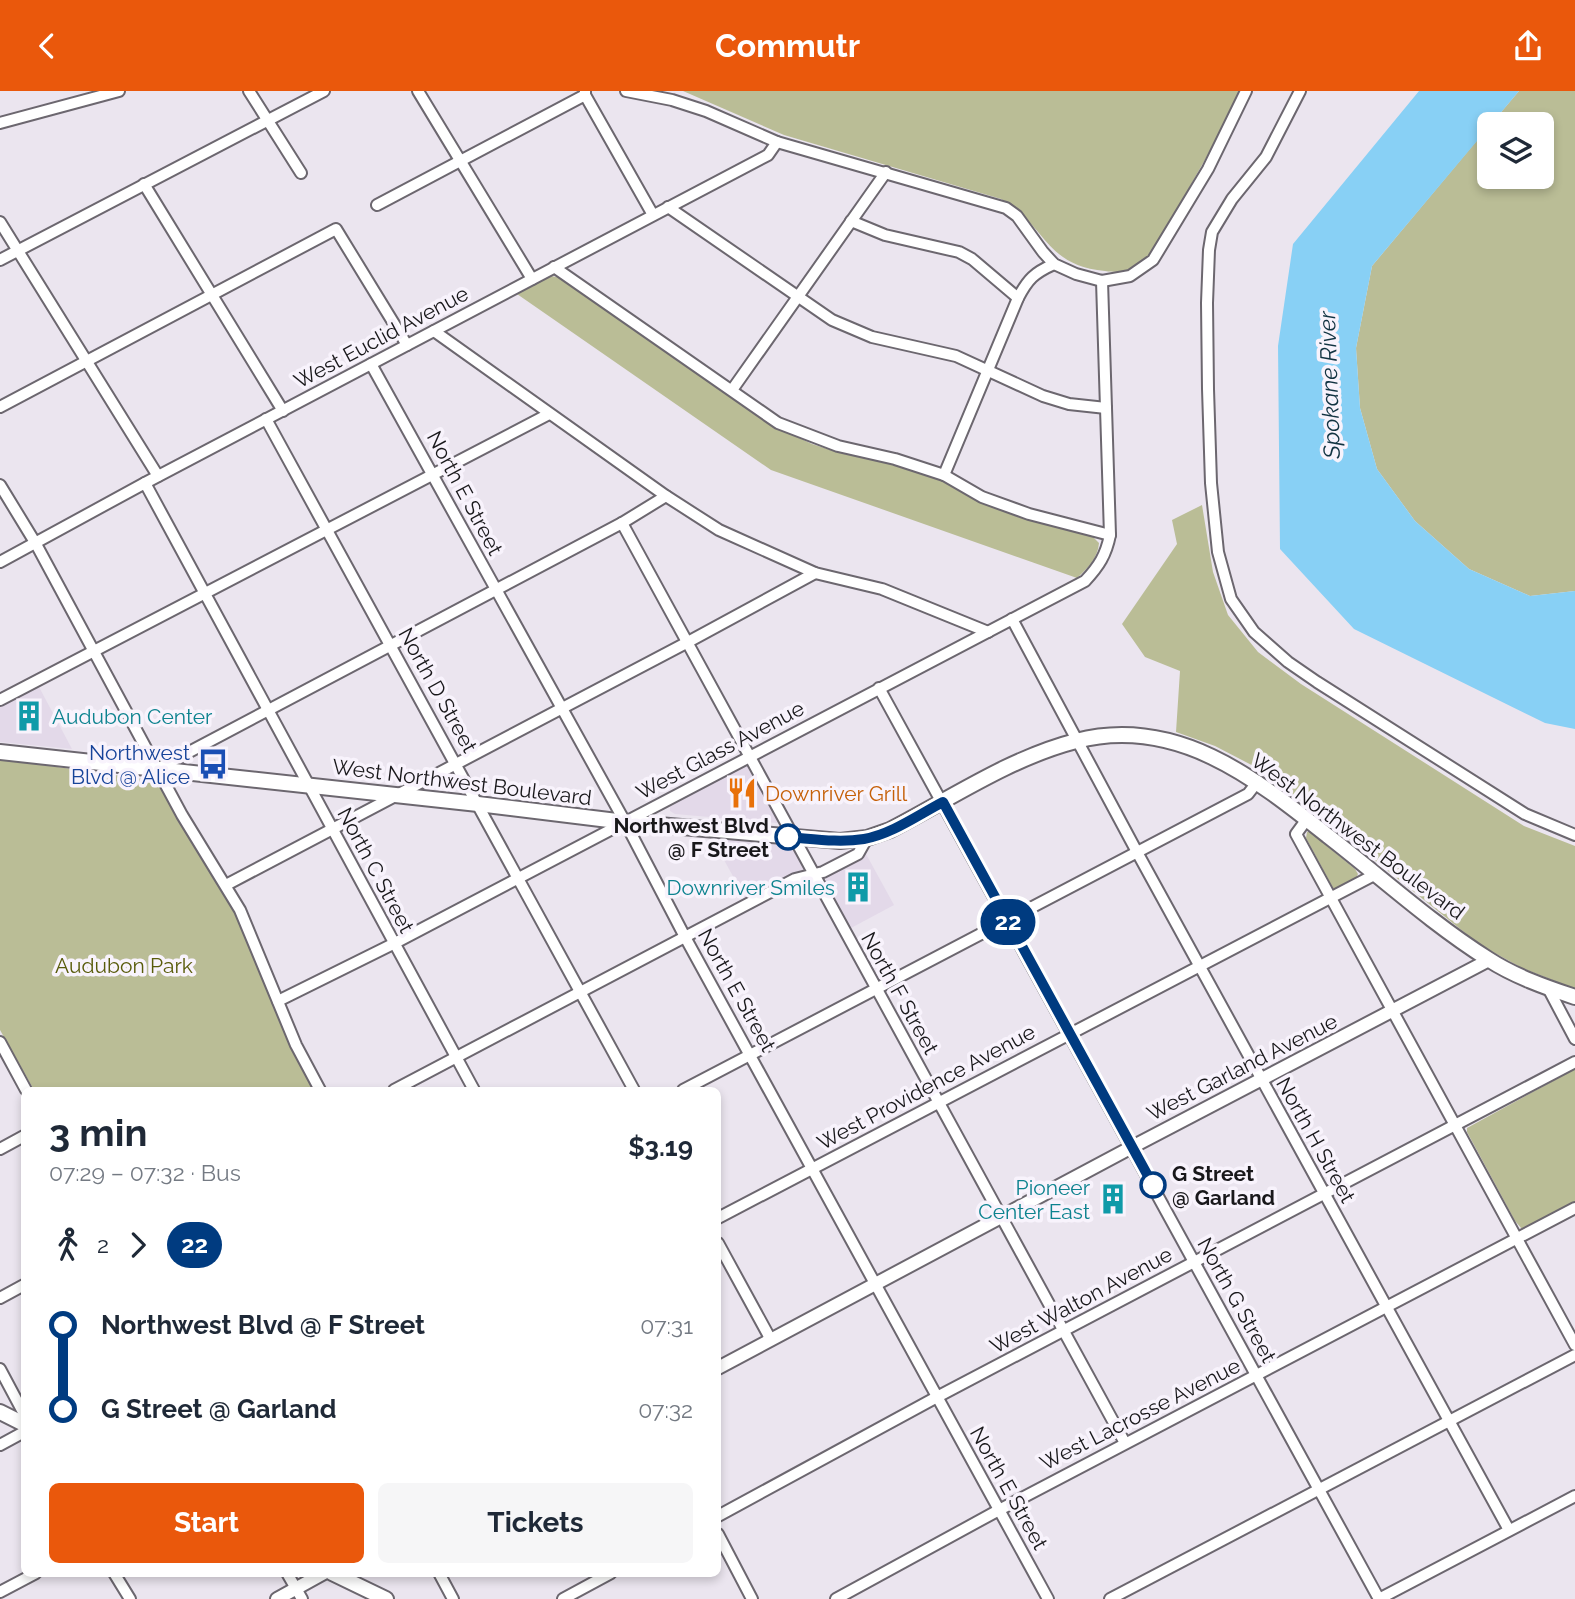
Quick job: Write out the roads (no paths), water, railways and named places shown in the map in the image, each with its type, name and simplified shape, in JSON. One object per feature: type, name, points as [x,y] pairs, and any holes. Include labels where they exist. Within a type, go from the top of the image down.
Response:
[{"type":"main road","name":"West Northwest Boulevard","points":[[0,752],[625,822],[840,841],[867,838],[890,830],[1036,754],[1077,740],[1116,735],[1150,737],[1213,756],[1258,781],[1489,960],[1548,988],[1575,997]]},
{"type":"main road","points":[[0,1412],[21,1422]]},
{"type":"main road","points":[[340,1577],[386,1599]]},
{"type":"street","points":[[0,123],[119,91]]},
{"type":"street","points":[[249,91],[301,173]]},
{"type":"street","points":[[0,260],[324,91]]},
{"type":"street","points":[[418,91],[532,279]]},
{"type":"street","points":[[626,91],[672,100],[706,111],[777,142],[1006,208],[1017,216],[1054,264],[1102,281],[1130,276],[1153,260],[1208,169],[1246,91]]},
{"type":"street","points":[[1300,91],[1266,157],[1219,216],[1212,232],[1209,250],[1208,389],[1211,483],[1219,552],[1231,599],[1254,632],[1288,662],[1317,682],[1525,814],[1575,835]]},
{"type":"street","points":[[377,205],[585,93],[653,215]]},
{"type":"street","name":"West Euclid Avenue","points":[[0,562],[768,155],[777,142]]},
{"type":"street","points":[[732,390],[886,172]]},
{"type":"street","points":[[144,184],[283,411]]},
{"type":"street","points":[[668,207],[832,320],[872,337],[956,356],[1043,396],[1069,404],[1106,408]]},
{"type":"street","points":[[851,221],[885,235],[959,252],[972,259],[1018,298]]},
{"type":"street","points":[[0,222],[158,476]]},
{"type":"street","points":[[0,407],[336,229],[407,345]]},
{"type":"street","points":[[944,475],[1018,298],[1027,281],[1054,264]]},
{"type":"street","points":[[554,267],[778,423],[838,446],[895,459],[944,475],[982,497],[1017,510],[1110,535],[1102,281]]},
{"type":"street","points":[[434,331],[666,496],[719,530],[815,573],[882,589],[988,632]]},
{"type":"street","name":"North E Street","points":[[371,364],[625,822],[685,937],[1048,1599]]},
{"type":"street","points":[[0,700],[549,414]]},
{"type":"street","name":"North D Street","points":[[266,419],[632,1087]]},
{"type":"street","name":"North C Street","points":[[145,484],[472,1087]]},
{"type":"street","points":[[0,485],[36,544],[188,824],[226,885],[252,937],[296,1045],[318,1087]]},
{"type":"street","points":[[158,769],[622,523],[666,496]]},
{"type":"street","name":"North F Street","points":[[622,523],[1125,1443]]},
{"type":"street","name":"West Glass Avenue","points":[[278,1001],[1085,581],[1100,565],[1107,551],[1110,535]]},
{"type":"street","points":[[226,885],[815,573]]},
{"type":"street","name":"North H Street","points":[[1012,619],[1509,1531]]},
{"type":"street","name":"North G Street","points":[[879,688],[1379,1599]]},
{"type":"street","points":[[689,1087],[1248,794],[1258,781]]},
{"type":"street","points":[[1307,819],[1296,834],[1575,1345]]},
{"type":"street","points":[[400,1087],[795,879],[823,872],[858,854],[867,838]]},
{"type":"street","name":"West Providence Avenue","points":[[721,1216],[1376,874]]},
{"type":"street","name":"West Garland Avenue","points":[[721,1367],[1001,1216],[1489,960]]},
{"type":"street","points":[[1548,988],[1575,1039]]},
{"type":"street","points":[[0,1042],[24,1087]]},
{"type":"street","name":"West Walton Avenue","points":[[721,1514],[937,1397],[1575,1062]]},
{"type":"street","points":[[0,1149],[21,1138]]},
{"type":"street","name":"West Lacrosse Avenue","points":[[836,1599],[1125,1443],[1575,1208]]},
{"type":"street","points":[[721,1248],[771,1339]]},
{"type":"street","points":[[0,1298],[21,1287]]},
{"type":"street","points":[[1110,1599],[1575,1355]]},
{"type":"street","points":[[0,1369],[21,1408]]},
{"type":"street","points":[[0,1445],[21,1433]]},
{"type":"street","points":[[1379,1599],[1575,1496]]},
{"type":"street","points":[[721,1540],[752,1599]]},
{"type":"street","points":[[0,1593],[29,1577]]},
{"type":"street","points":[[116,1577],[130,1599]]},
{"type":"street","points":[[290,1577],[299,1594]]},
{"type":"street","points":[[277,1599],[299,1594],[319,1577]]},
{"type":"street","points":[[441,1577],[453,1599]]},
{"type":"street","points":[[563,1599],[604,1577]]},
{"type":"water","name":"Spokane River","points":[[1419,91],[1519,91],[1501,112],[1477,112],[1477,141],[1372,266],[1356,348],[1360,408],[1377,469],[1415,521],[1469,569],[1530,596],[1575,591],[1575,729],[1545,723],[1354,629],[1280,549],[1278,346],[1293,244]]},
{"type":"place","name":"Audubon Center","points":[[29,716]]},
{"type":"place","name":"Northwest Blvd @ Alice","points":[[213,764]]},
{"type":"place","name":"Downriver Grill","points":[[742,793]]},
{"type":"place","name":"Northwest Blvd @ F Street","points":[[788,837]]},
{"type":"place","name":"Downriver Smiles","points":[[858,887]]},
{"type":"place","name":"G Street @ Garland","points":[[1153,1185]]},
{"type":"place","name":"Pioneer Center East","points":[[1113,1199]]},
{"type":"park label","name":"Audubon Park","points":[[124,965]]}]
